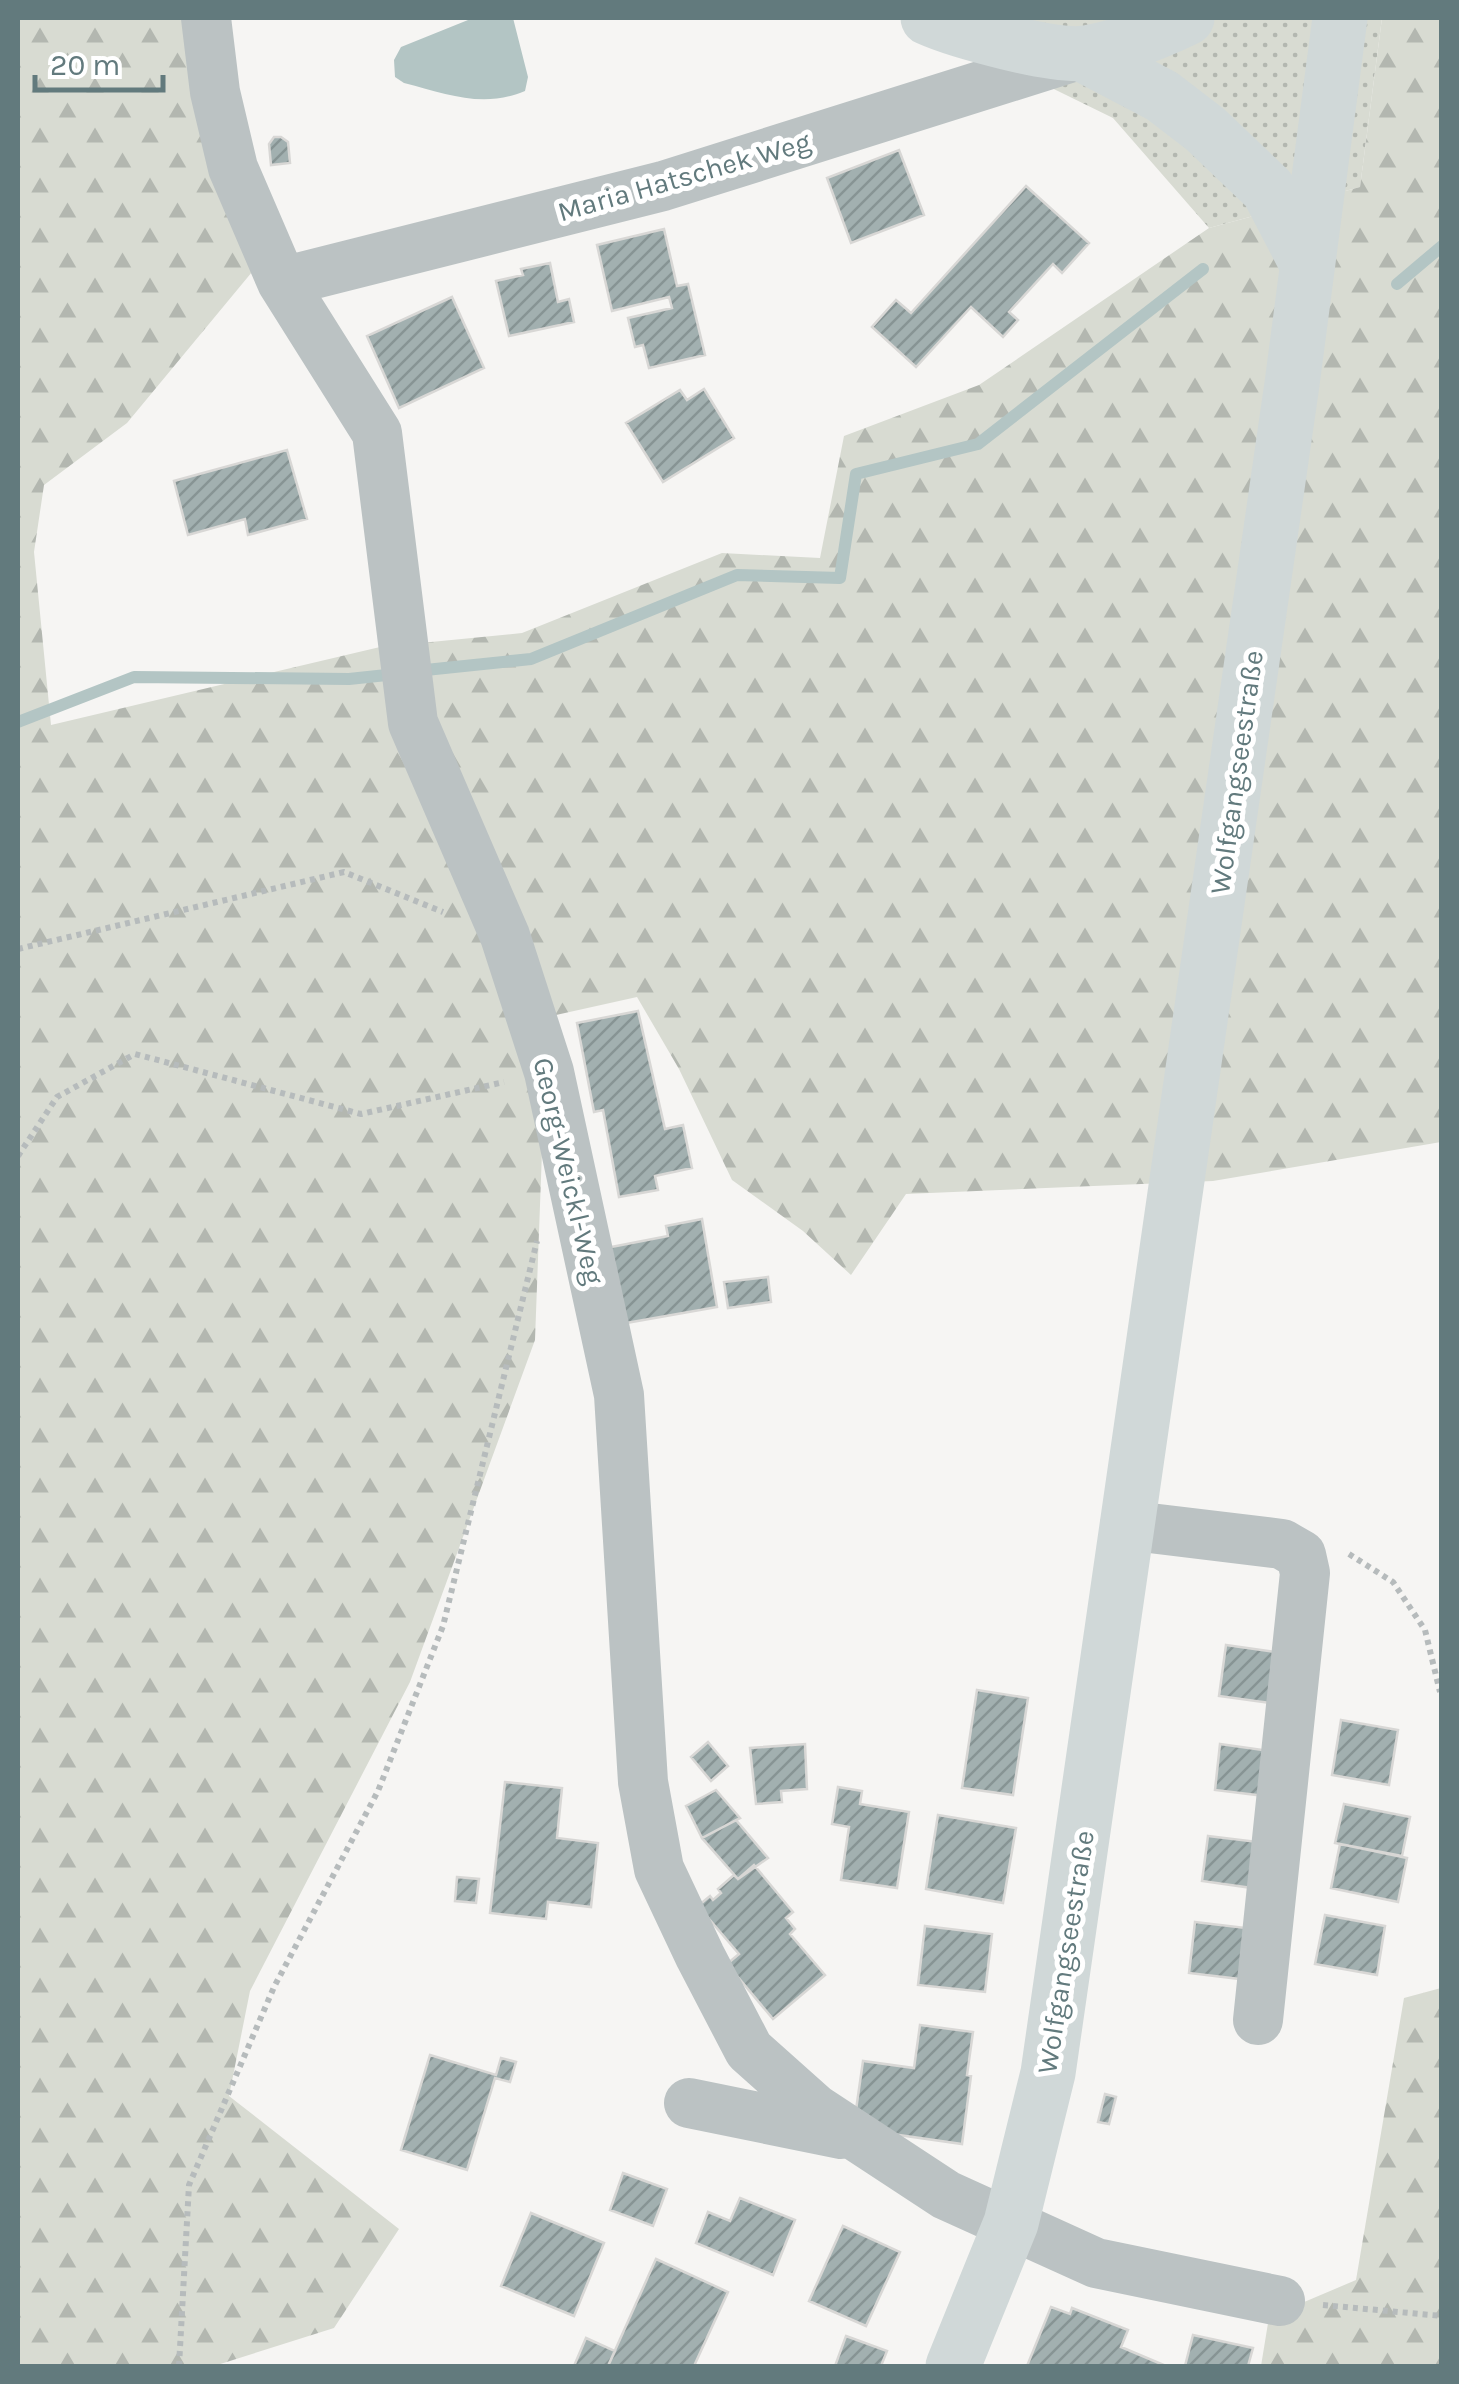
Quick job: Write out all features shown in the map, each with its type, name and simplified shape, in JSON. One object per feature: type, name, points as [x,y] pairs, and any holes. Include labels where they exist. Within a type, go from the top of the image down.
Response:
[{"type":"main road","points":[[928,18],[1029,46],[1082,54],[1162,96],[1204,128],[1268,189],[1306,262]]},
{"type":"main road","points":[[1082,54],[1158,32],[1188,18]]},
{"type":"main road","name":"Wolfgangseestraße","points":[[953,2366],[1011,2223],[1048,2073],[1292,384],[1340,18]]},
{"type":"street","name":"Georg-Weickl-Weg","points":[[206,18],[214,92],[233,168],[282,282],[377,433],[413,723],[505,936],[549,1072],[619,1395],[642,1782],[660,1869],[749,2050],[815,2108],[946,2195],[1096,2263],[1280,2300]]},
{"type":"street","name":"Maria Hatschek Weg","points":[[282,282],[663,186],[1082,54]]},
{"type":"street","points":[[1126,1525],[1282,1544],[1301,1554],[1305,1573],[1258,2020]]},
{"type":"street","points":[[688,2103],[860,2138]]},
{"type":"path","points":[[18,949],[344,872],[505,936]]},
{"type":"path","points":[[18,1156],[57,1097],[135,1054],[360,1114],[549,1072]]},
{"type":"path","points":[[179,2366],[189,2185],[274,1987],[378,1791],[443,1626],[539,1230]]},
{"type":"path","points":[[1282,1544],[1323,1544],[1359,1557],[1393,1582],[1426,1630],[1440,1692]]},
{"type":"path","points":[[1280,2300],[1442,2316]]},
{"type":"green space","points":[[18,18],[213,18],[252,272],[127,423],[44,485],[34,552],[51,725],[380,647],[522,633],[722,553],[820,558],[844,436],[979,385],[1209,228],[1360,187],[1382,18],[1441,18],[1441,1142],[1213,1181],[906,1194],[851,1275],[803,1231],[732,1180],[679,1069],[637,997],[547,1017],[535,1340],[410,1682],[250,1991],[229,2096],[399,2229],[334,2328],[214,2366],[18,2366]]},
{"type":"green space","points":[[909,18],[1382,18],[1360,187],[1209,228],[1113,118]]},
{"type":"green space","points":[[1441,1988],[1441,2366],[1261,2366],[1269,2317],[1356,2280],[1404,1998]]},
{"type":"shaded area","points":[[473,18],[513,18],[528,77],[525,91],[494,99],[465,98],[404,83],[395,77],[394,60],[401,47]]},
{"type":"building","points":[[274,137],[288,142],[290,163],[271,165],[269,144]]},
{"type":"building","points":[[899,150],[924,215],[851,243],[827,178]]},
{"type":"building","points":[[1026,186],[1089,243],[1062,273],[1053,264],[1009,312],[1018,320],[1003,337],[971,307],[916,367],[872,327],[896,300],[911,313]]},
{"type":"building","points":[[664,229],[677,286],[688,284],[705,355],[649,368],[643,345],[635,347],[628,318],[672,308],[669,297],[612,311],[597,245]]},
{"type":"building","points":[[550,263],[558,302],[569,299],[574,322],[509,336],[496,281],[523,275],[521,269]]},
{"type":"building","points":[[452,297],[484,368],[399,408],[367,336]]},
{"type":"building","points":[[704,389],[734,438],[663,482],[626,423],[680,390],[687,400]]},
{"type":"building","points":[[287,450],[307,519],[248,535],[245,519],[188,535],[174,481]]},
{"type":"building","points":[[638,1011],[665,1129],[683,1125],[692,1168],[655,1176],[658,1190],[619,1197],[603,1110],[594,1112],[577,1023]]},
{"type":"building","points":[[702,1219],[717,1307],[615,1325],[601,1249],[668,1236],[666,1226]]},
{"type":"building","points":[[768,1277],[771,1302],[728,1308],[724,1282]]},
{"type":"building","points":[[1226,1645],[1283,1653],[1278,1704],[1219,1696]]},
{"type":"building","points":[[977,1690],[1028,1698],[1013,1795],[962,1788]]},
{"type":"building","points":[[1341,1720],[1398,1730],[1389,1785],[1332,1775]]},
{"type":"building","points":[[708,1742],[728,1766],[711,1781],[691,1757]]},
{"type":"building","points":[[805,1744],[807,1789],[781,1791],[782,1802],[756,1804],[750,1748]]},
{"type":"building","points":[[1220,1744],[1270,1751],[1265,1796],[1215,1790]]},
{"type":"building","points":[[505,1782],[562,1788],[557,1838],[598,1843],[591,1907],[548,1902],[546,1919],[490,1913]]},
{"type":"building","points":[[838,1787],[862,1791],[860,1804],[909,1812],[897,1888],[841,1880],[849,1827],[832,1824]]},
{"type":"building","points":[[716,1790],[740,1818],[702,1838],[686,1806]]},
{"type":"building","points":[[1344,1804],[1410,1817],[1402,1856],[1335,1843]]},
{"type":"building","points":[[938,1815],[1016,1828],[1003,1903],[926,1889]]},
{"type":"building","points":[[736,1820],[768,1858],[738,1879],[702,1838]]},
{"type":"building","points":[[1208,1836],[1258,1842],[1252,1888],[1202,1881]]},
{"type":"building","points":[[1340,1844],[1407,1858],[1398,1902],[1331,1888]]},
{"type":"building","points":[[754,1865],[793,1912],[786,1918],[795,1929],[790,1934],[825,1975],[773,2019],[727,1964],[739,1954],[698,1906],[710,1896],[713,1900],[721,1893],[718,1889],[734,1875],[738,1879]]},
{"type":"building","points":[[457,1877],[479,1879],[476,1903],[455,1901]]},
{"type":"building","points":[[1325,1915],[1385,1926],[1377,1975],[1315,1964]]},
{"type":"building","points":[[1195,1922],[1246,1928],[1240,1979],[1189,1973]]},
{"type":"building","points":[[925,1926],[992,1934],[985,1992],[918,1985]]},
{"type":"building","points":[[920,2025],[973,2032],[962,2144],[871,2131],[856,2110],[863,2061],[914,2068]]},
{"type":"building","points":[[430,2055],[496,2075],[501,2058],[516,2062],[510,2082],[495,2078],[467,2170],[401,2150]]},
{"type":"building","points":[[1105,2094],[1116,2097],[1109,2124],[1098,2122]]},
{"type":"building","points":[[623,2173],[667,2189],[653,2226],[610,2210]]},
{"type":"building","points":[[740,2198],[795,2220],[773,2275],[696,2243],[708,2212],[730,2221]]},
{"type":"building","points":[[531,2213],[604,2243],[574,2316],[501,2286]]},
{"type":"building","points":[[843,2226],[900,2252],[866,2326],[809,2301]]},
{"type":"building","points":[[656,2259],[728,2292],[694,2366],[608,2366]]},
{"type":"building","points":[[1051,2307],[1070,2314],[1072,2308],[1128,2330],[1121,2347],[1166,2366],[1027,2366]]},
{"type":"building","points":[[1193,2335],[1253,2348],[1248,2366],[1185,2366]]},
{"type":"building","points":[[846,2336],[887,2351],[881,2366],[835,2366]]},
{"type":"building","points":[[586,2338],[615,2351],[608,2366],[574,2366]]},
{"type":"waterway","points":[[1397,284],[1442,246]]},
{"type":"waterway","points":[[416,671],[531,659],[737,575],[840,578],[856,474],[978,444],[1203,269]]},
{"type":"waterway","points":[[18,722],[134,677],[349,679],[396,674]]}]
